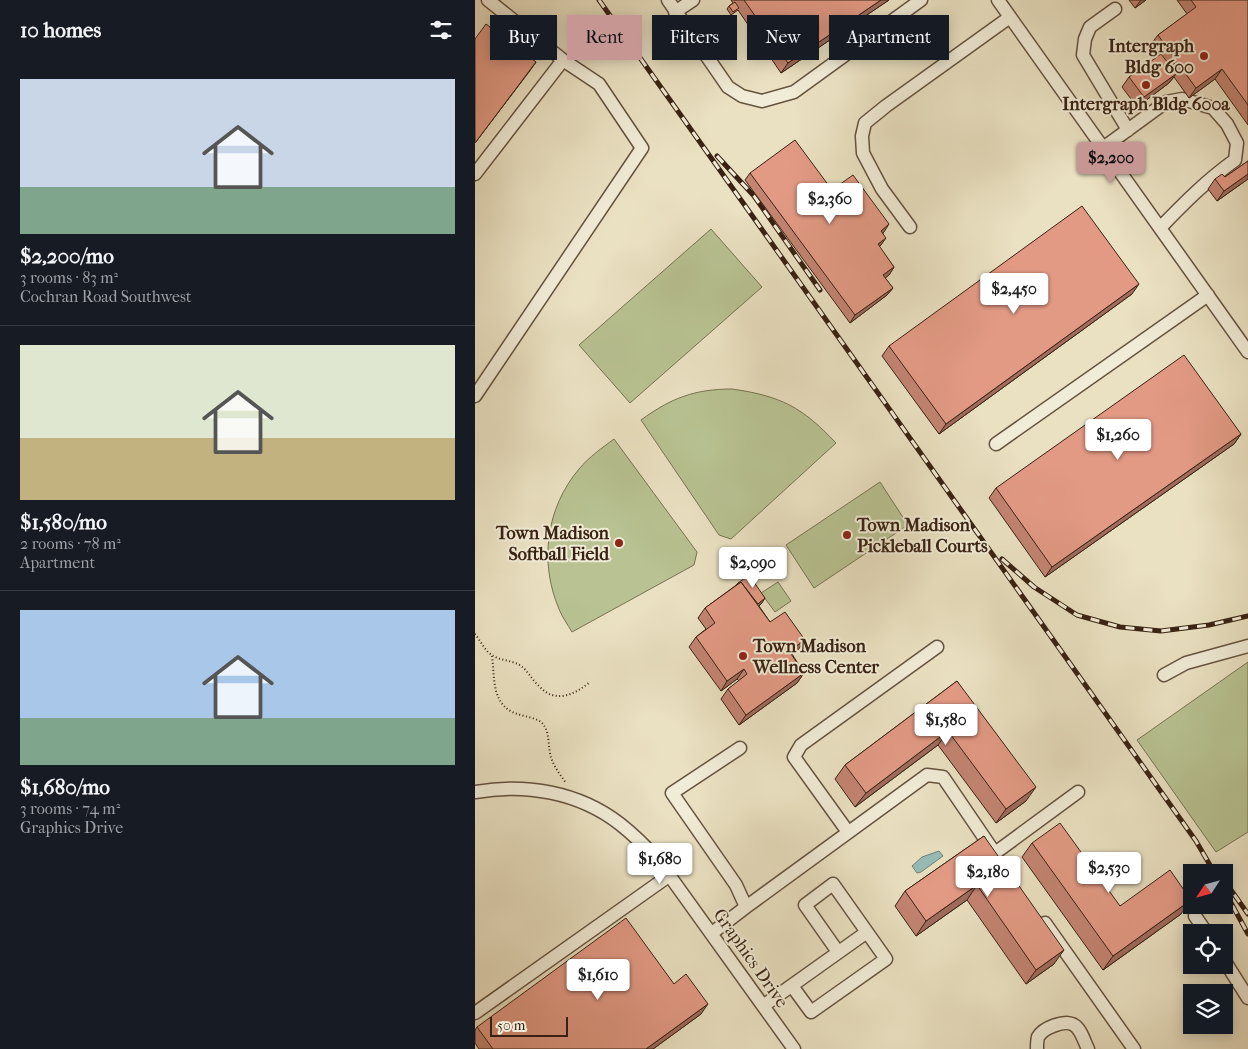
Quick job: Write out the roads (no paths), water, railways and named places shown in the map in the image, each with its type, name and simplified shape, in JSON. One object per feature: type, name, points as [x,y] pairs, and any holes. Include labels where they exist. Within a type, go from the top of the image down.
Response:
[{"type":"street","points":[[475,396],[642,148],[599,84],[563,60],[488,0]]},
{"type":"street","points":[[668,0],[728,87],[742,96],[762,101],[793,92],[921,0]]},
{"type":"street","points":[[675,12],[693,0]]},
{"type":"street","points":[[998,0],[1248,352]]},
{"type":"street","points":[[1115,10],[1090,27],[1085,39],[1083,55],[1128,130]]},
{"type":"street","points":[[910,227],[882,189],[863,153],[862,136],[865,123],[1010,17]]},
{"type":"street","points":[[475,174],[563,60]]},
{"type":"street","points":[[1103,148],[1166,102],[1182,99],[1213,108],[1227,124],[1237,143],[1235,160],[1215,174],[1190,196],[1160,228]]},
{"type":"street","points":[[996,444],[1208,295]]},
{"type":"street","points":[[1164,675],[1187,663],[1248,646]]},
{"type":"street","points":[[847,832],[794,757],[801,745],[937,647]]},
{"type":"street","points":[[740,748],[672,793],[736,885],[746,907]]},
{"type":"street","points":[[712,933],[847,832],[927,776],[943,777],[998,857],[1077,792]]},
{"type":"street","name":"Graphics Drive","points":[[475,792],[511,788],[539,790],[569,797],[593,807],[619,823],[639,840],[670,875],[794,1049]]},
{"type":"street","points":[[475,1013],[670,875]]},
{"type":"street","points":[[792,986],[811,1012],[886,959],[833,884],[805,905],[837,952]]},
{"type":"street","points":[[1035,909],[1134,1049]]},
{"type":"street","points":[[1195,916],[1200,924]]},
{"type":"street","points":[[763,1006],[867,932]]},
{"type":"street","points":[[1233,974],[1248,998]]},
{"type":"street","points":[[1037,1049],[1037,1039],[1040,1034],[1054,1025],[1066,1022],[1075,1025],[1088,1049]]},
{"type":"water","points":[[939,851],[943,856],[917,873],[912,866],[922,857]]},
{"type":"railway","points":[[599,0],[1196,841],[1209,864]]},
{"type":"railway","points":[[717,156],[754,196],[820,290]]},
{"type":"railway","points":[[1002,559],[1034,587],[1077,615],[1120,627],[1161,631],[1209,625],[1248,616]]},
{"type":"railway","points":[[1233,893],[1248,914]]},
{"type":"railway","points":[[1233,906],[1248,934]]},
{"type":"place","name":"Intergraph Bldg 600","points":[[1204,56]]},
{"type":"place","name":"Intergraph Bldg 600a","points":[[1146,85]]},
{"type":"place","name":"Town Madison Pickleball Courts","points":[[847,535]]},
{"type":"place","name":"Town Madison Softball Field","points":[[619,543]]},
{"type":"place","name":"Town Madison Wellness Center","points":[[743,656]]}]
